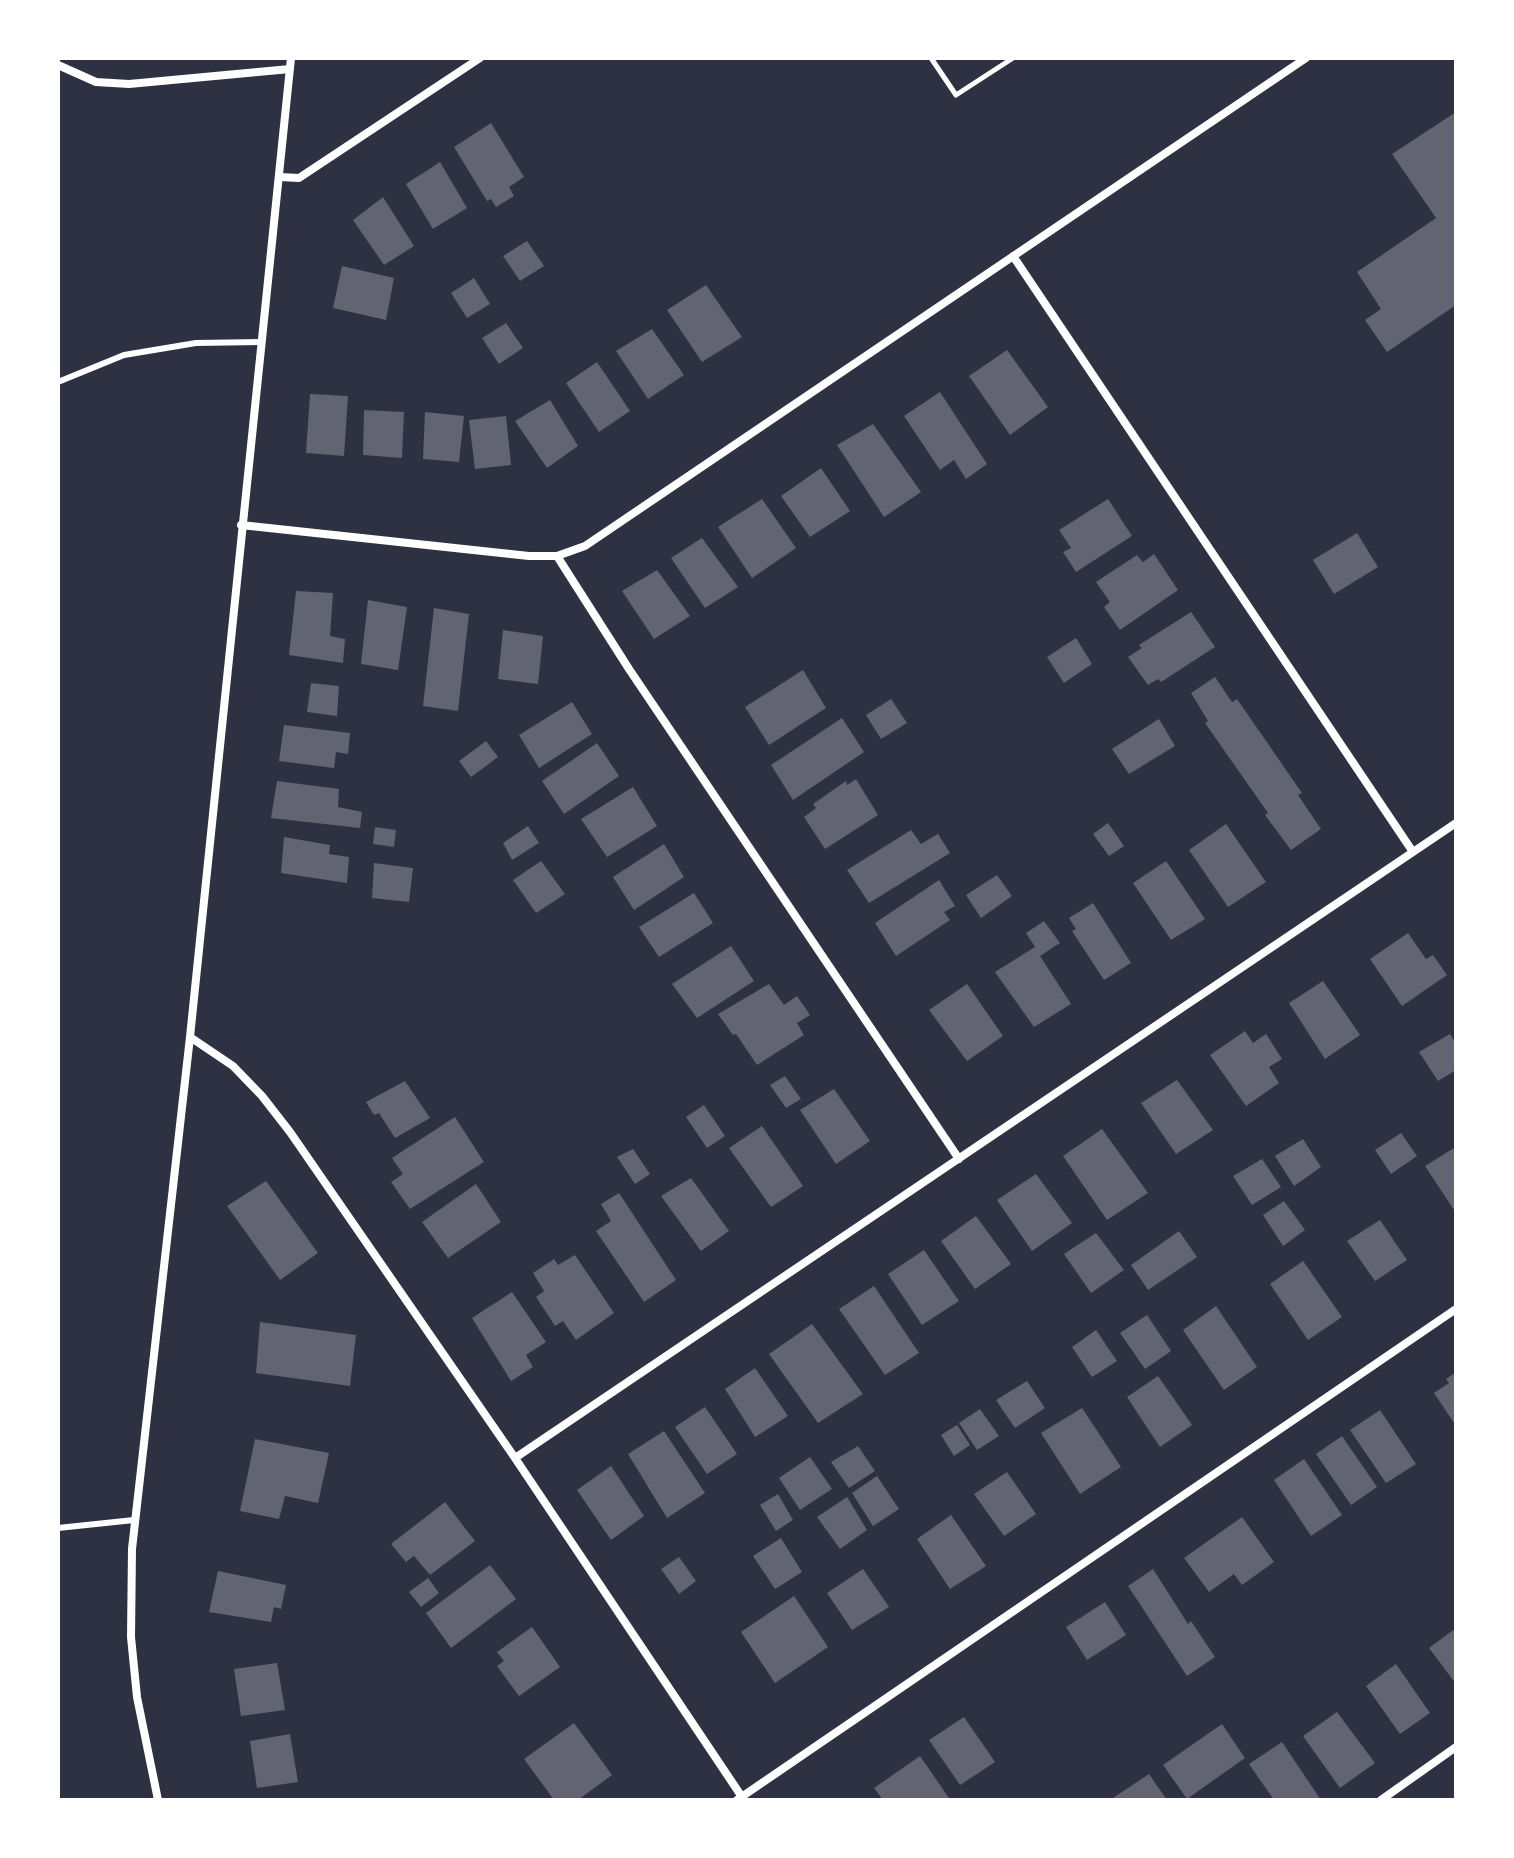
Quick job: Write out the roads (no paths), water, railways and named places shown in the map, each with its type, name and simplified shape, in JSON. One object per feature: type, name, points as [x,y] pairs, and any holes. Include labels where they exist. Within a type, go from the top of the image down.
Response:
[{"type":"street","points":[[158,1800],[137,1697],[131,1637],[134,1520],[190,1037],[291,58]]},
{"type":"street","points":[[280,177],[299,178],[480,58]]},
{"type":"street","points":[[241,525],[529,556],[557,556],[585,546],[1306,58]]},
{"type":"street","points":[[58,65],[96,82],[129,84],[290,69]]},
{"type":"street","points":[[1013,256],[1413,852]]},
{"type":"street","points":[[557,556],[629,669],[959,1159]]},
{"type":"street","points":[[515,1458],[1456,823]]},
{"type":"street","points":[[190,1037],[233,1066],[290,1132],[515,1458],[741,1799],[1456,1309]]},
{"type":"street","points":[[1381,1800],[1456,1747]]},
{"type":"lane","points":[[58,382],[124,355],[196,343],[261,342]]},
{"type":"lane","points":[[58,1528],[134,1520]]}]
